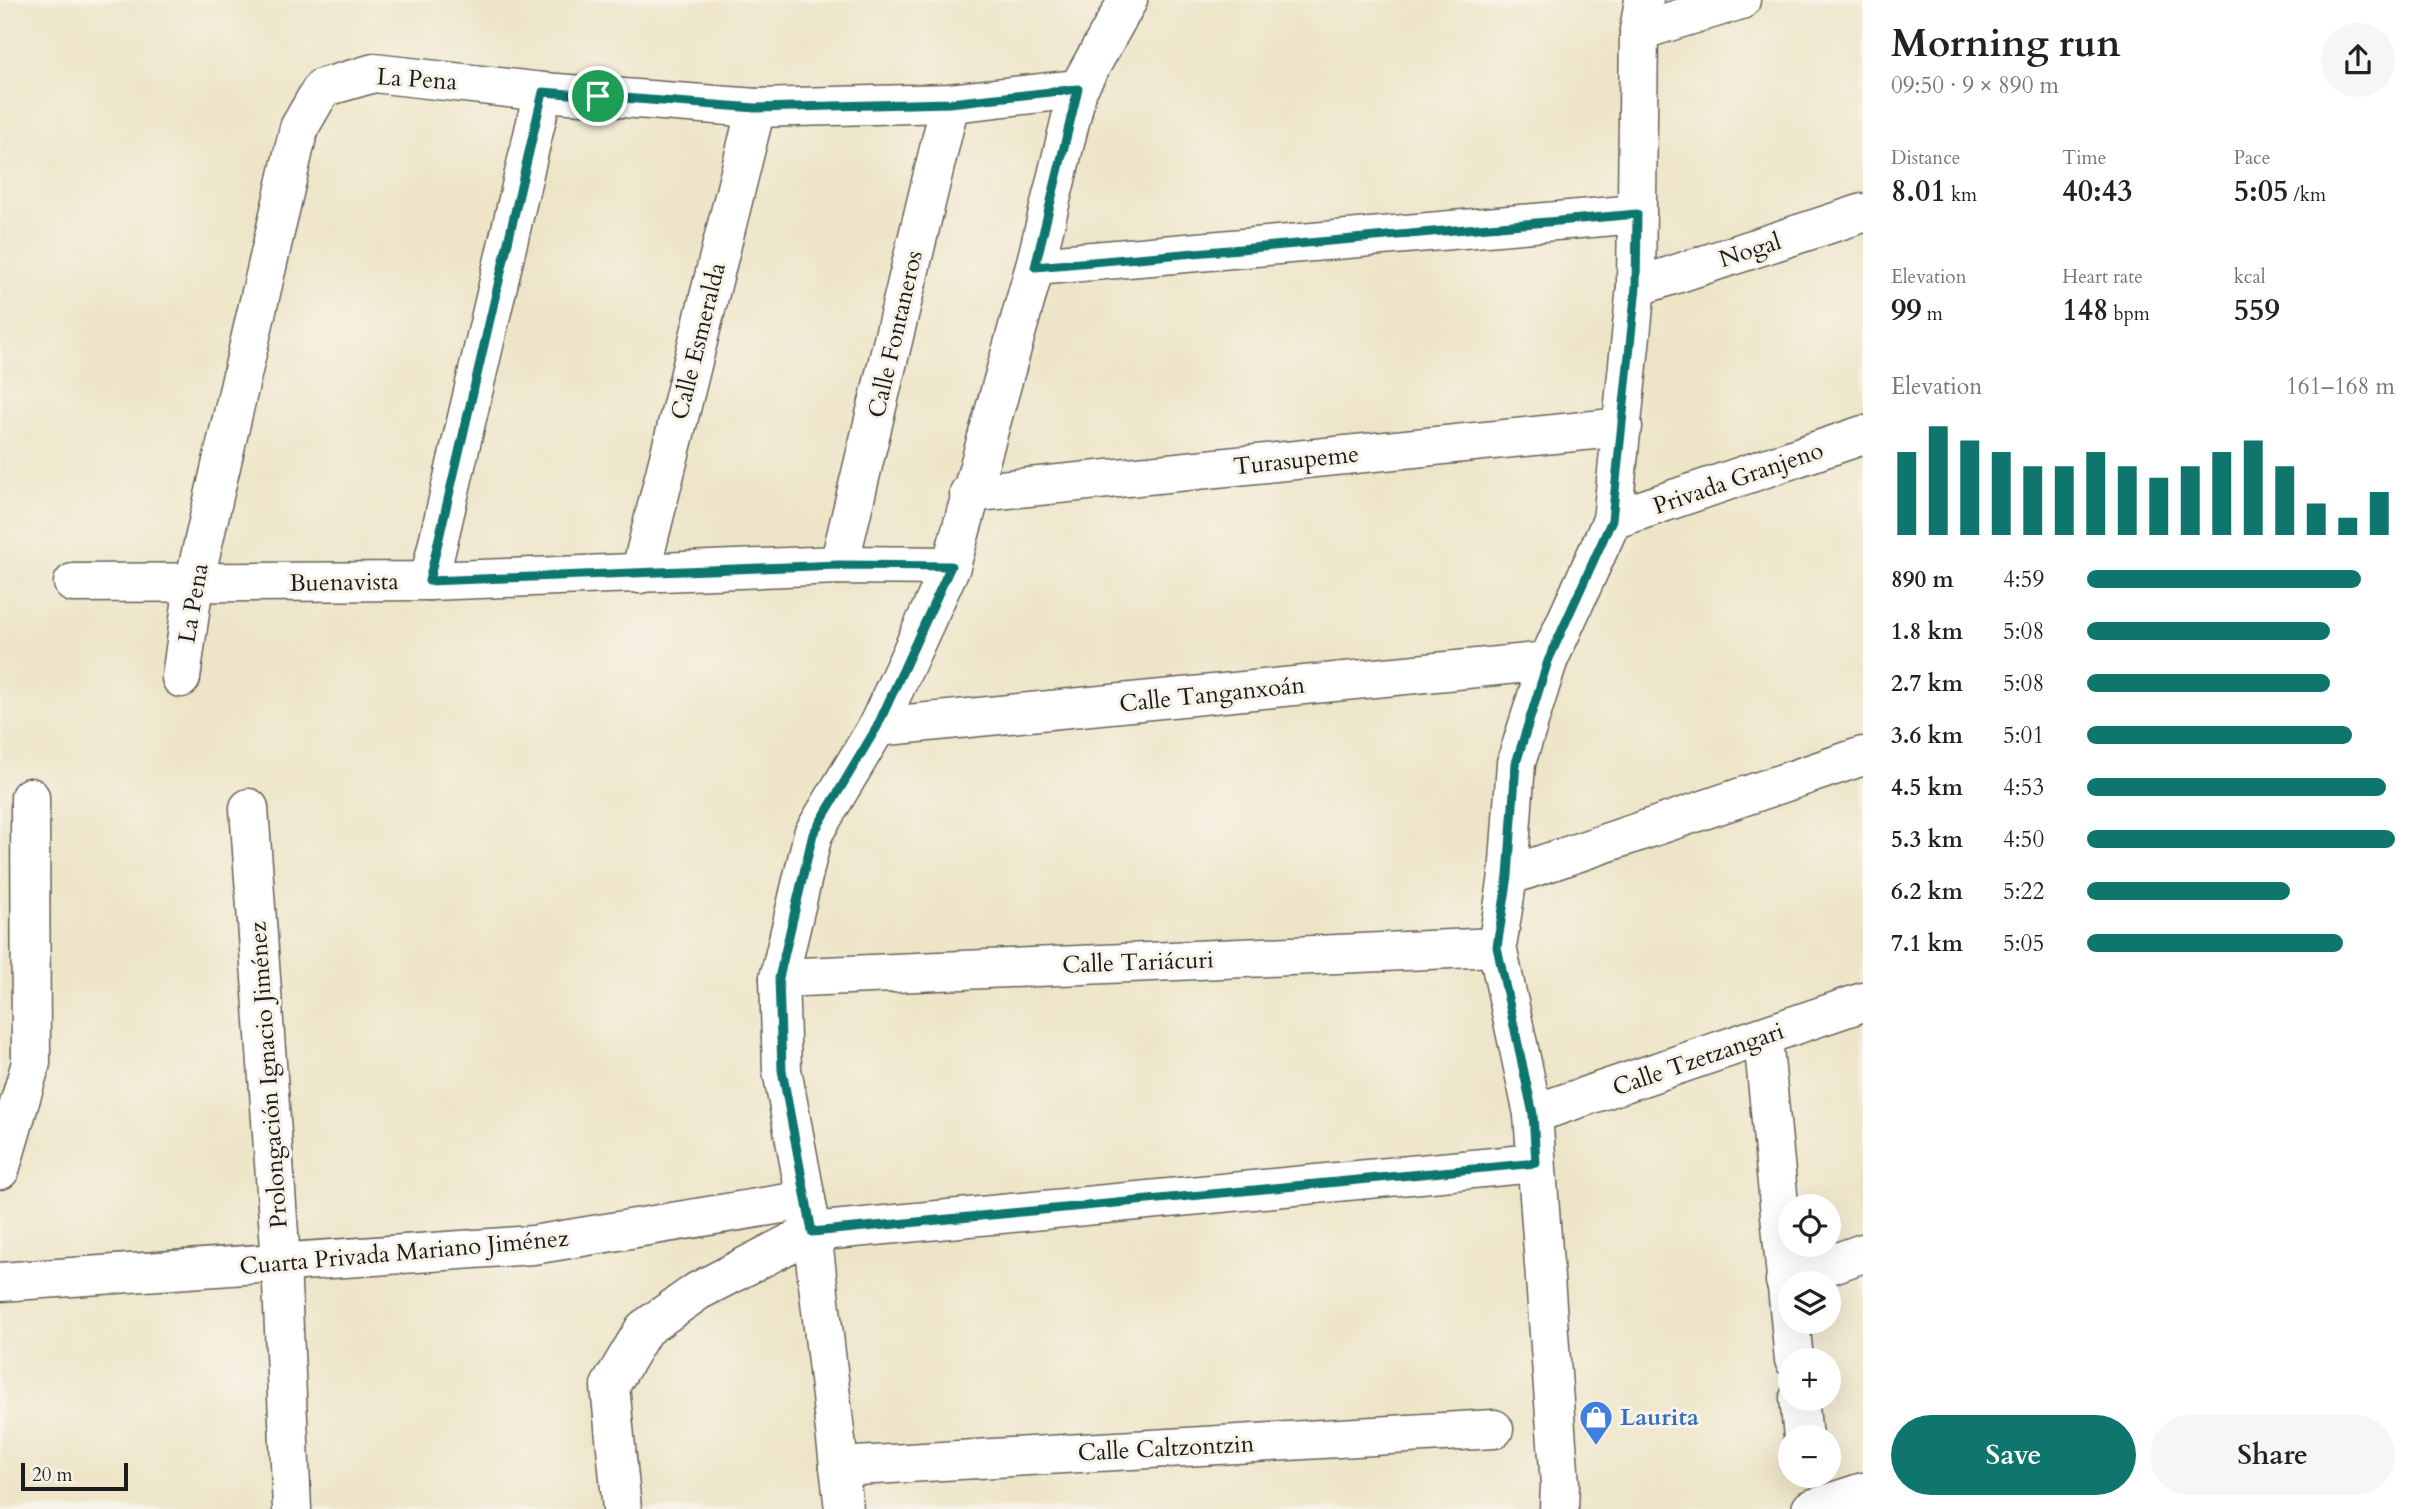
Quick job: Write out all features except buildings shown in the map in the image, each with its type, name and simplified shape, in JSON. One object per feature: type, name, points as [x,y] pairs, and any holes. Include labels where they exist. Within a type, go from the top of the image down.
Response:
[{"type":"street","points":[[844,1509],[809,1216],[782,1070],[779,978],[813,834],[877,727],[951,566],[969,493],[1035,267],[1078,89],[1128,0]]},
{"type":"street","points":[[1559,1509],[1560,1484],[1533,1114],[1497,947],[1508,876],[1516,763],[1548,661],[1612,520],[1636,287],[1642,16],[1741,0]]},
{"type":"street","name":"La Pena","points":[[181,678],[194,583],[299,128],[322,88],[374,73],[543,92],[756,108],[950,103],[1078,89]]},
{"type":"street","points":[[429,581],[543,92]]},
{"type":"street","name":"Calle Fontaneros","points":[[839,565],[950,103]]},
{"type":"street","name":"Calle Esmeralda","points":[[640,574],[756,108]]},
{"type":"street","name":"Nogal","points":[[1636,287],[1863,213]]},
{"type":"street","points":[[1035,267],[1637,214]]},
{"type":"street","name":"Turasupeme","points":[[969,493],[1623,427]]},
{"type":"street","name":"Privada Granjeno","points":[[1612,520],[1863,435]]},
{"type":"street","name":"Buenavista","points":[[73,583],[429,581],[839,565],[951,566]]},
{"type":"street","name":"Calle Tanganxoán","points":[[877,727],[1548,661]]},
{"type":"street","points":[[1508,876],[1863,756]]},
{"type":"street","points":[[0,1170],[32,1063],[30,797]]},
{"type":"street","name":"Prolongación Ignacio Jiménez","points":[[249,808],[281,1262],[292,1509]]},
{"type":"street","name":"Calle Tariácuri","points":[[779,978],[1497,947]]},
{"type":"street","name":"Calle Tzetzangari","points":[[1533,1114],[1863,1002]]},
{"type":"street","points":[[1763,1038],[1784,1271]]},
{"type":"street","name":"Cuarta Privada Mariano Jiménez","points":[[0,1282],[533,1245],[809,1216],[1536,1163]]},
{"type":"street","points":[[622,1509],[610,1386],[644,1329],[809,1216]]},
{"type":"street","points":[[1813,1271],[1863,1253]]},
{"type":"street","name":"Calle Caltzontzin","points":[[839,1467],[1494,1429]]},
{"type":"street","points":[[1809,1488],[1811,1509],[1863,1492]]},
{"type":"place","name":"Laurita","points":[[1596,1447]]},
{"type":"route","points":[[1078,89],[1035,267],[1637,214],[1636,287],[1612,520],[1548,661],[1516,763],[1508,876],[1497,947],[1533,1114],[1536,1163],[812,1232],[782,1070],[779,978],[813,834],[877,727],[929,620],[951,566],[839,565],[429,581],[543,92],[598,96],[756,108],[950,103],[1078,89]]}]
